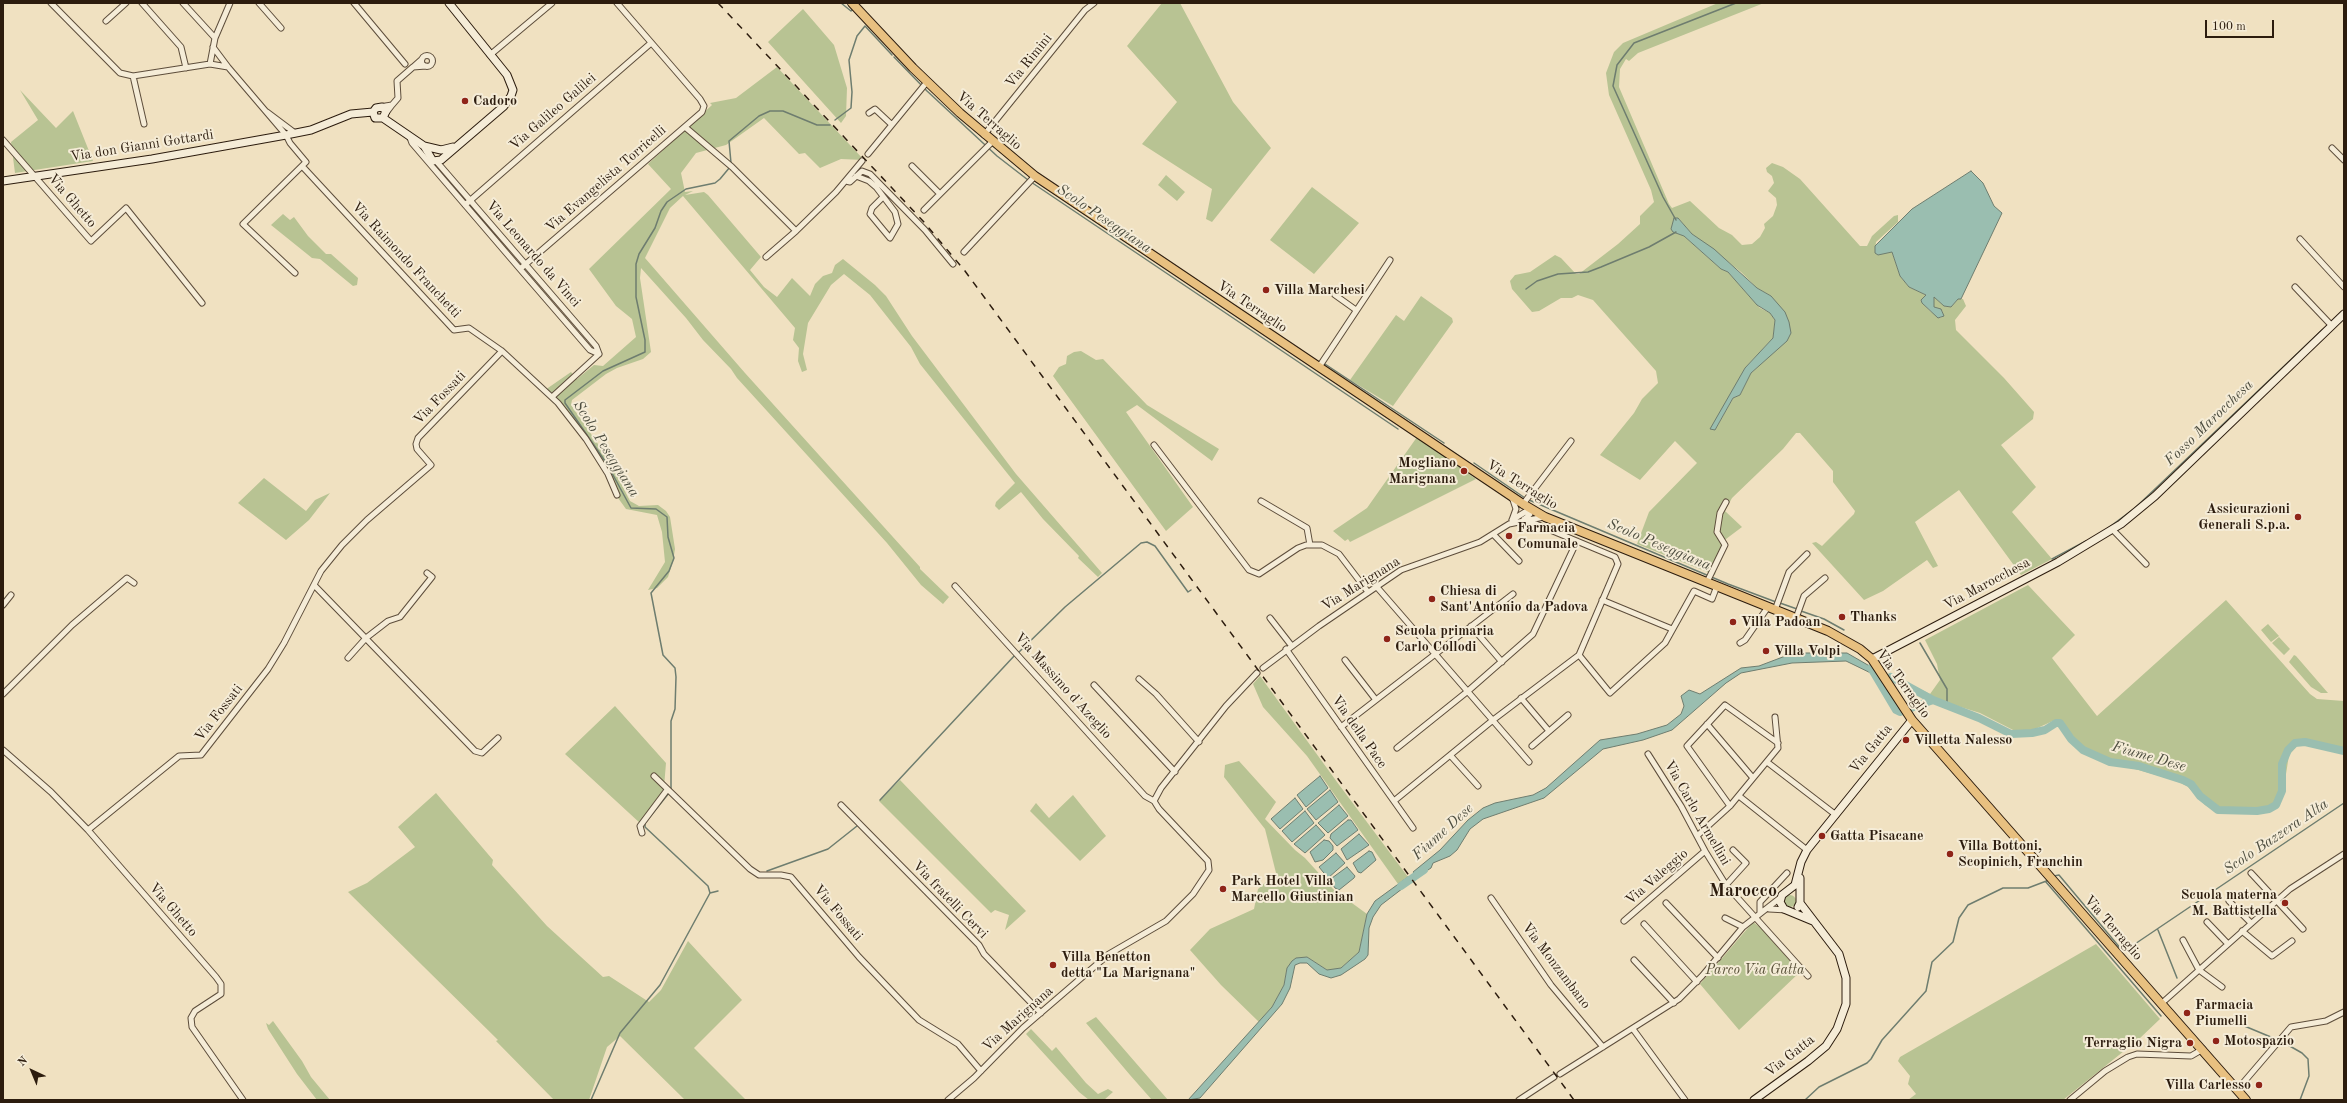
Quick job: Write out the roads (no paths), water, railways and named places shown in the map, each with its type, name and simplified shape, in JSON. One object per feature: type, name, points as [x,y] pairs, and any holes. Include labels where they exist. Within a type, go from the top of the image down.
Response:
[{"type":"main road","name":"Via Terraglio","points":[[852,3],[926,83],[1032,179],[1319,367],[1512,497],[1525,500],[1530,508],[1545,517],[1709,578],[1716,589],[1798,613],[1844,639],[1872,659],[1904,710],[1912,720],[2203,1049],[2246,1100]]},
{"type":"street","points":[[50,3],[120,73],[133,76],[210,64],[228,67]]},
{"type":"street","points":[[106,22],[126,3]]},
{"type":"street","points":[[142,3],[181,47],[186,68]]},
{"type":"street","points":[[183,3],[215,38]]},
{"type":"street","points":[[210,64],[215,38],[230,3]]},
{"type":"street","points":[[259,3],[281,28]]},
{"type":"street","points":[[354,3],[405,64]]},
{"type":"street","points":[[384,116],[438,155],[455,146],[504,106],[511,96],[513,90],[507,75],[450,3]]},
{"type":"street","points":[[490,55],[552,3]]},
{"type":"street","points":[[617,3],[650,43]]},
{"type":"street","name":"Via Rimini","points":[[984,135],[1085,10],[1094,3]]},
{"type":"street","name":"Via Evangelista Torricelli","points":[[520,269],[702,112],[704,106],[700,99],[650,43]]},
{"type":"street","name":"Via Galileo Galilei","points":[[465,205],[650,43]]},
{"type":"street","points":[[213,47],[264,111],[286,134]]},
{"type":"street","points":[[392,105],[379,107],[373,112],[377,119],[384,116],[398,98],[397,81],[422,59],[427,56],[432,59],[431,65],[413,67]]},
{"type":"street","points":[[422,59],[422,63],[426,66]]},
{"type":"street","points":[[133,76],[144,124]]},
{"type":"street","points":[[868,154],[926,83]]},
{"type":"street","points":[[379,107],[384,108],[384,116]]},
{"type":"street","points":[[869,113],[875,109],[891,124]]},
{"type":"street","points":[[264,111],[296,133]]},
{"type":"street","name":"Via don Gianni Gottardi","points":[[3,181],[152,159],[296,133],[311,130],[351,114],[373,112]]},
{"type":"street","name":"Via Evangelista Torricelli","points":[[685,127],[730,166],[796,231]]},
{"type":"street","name":"Via Raimondo Franchetti","points":[[286,134],[290,143],[306,162],[302,166],[454,330],[469,328],[502,351]]},
{"type":"street","points":[[409,135],[412,143],[590,350],[599,354],[552,397]]},
{"type":"street","name":"Via Ghetto","points":[[3,140],[91,241],[126,208],[202,303]]},
{"type":"street","points":[[924,210],[991,143]]},
{"type":"street","points":[[2332,148],[2344,160]]},
{"type":"street","name":"Via Leonardo da Vinci","points":[[438,155],[446,171],[596,346],[599,354]]},
{"type":"street","points":[[766,257],[796,231],[846,181],[862,161]]},
{"type":"street","points":[[295,272],[243,224],[302,166]]},
{"type":"street","points":[[912,166],[940,194]]},
{"type":"street","points":[[846,181],[850,182],[862,171],[870,174],[925,230],[953,264]]},
{"type":"street","points":[[856,176],[869,181],[884,197],[895,212],[898,219],[898,224],[890,238],[870,214],[872,208],[884,197]]},
{"type":"street","points":[[964,252],[1032,179]]},
{"type":"street","points":[[2300,239],[2344,287]]},
{"type":"street","points":[[1319,367],[1390,260]]},
{"type":"street","points":[[2294,288],[2332,326]]},
{"type":"street","points":[[1335,296],[1356,310]]},
{"type":"street","name":"Via Marocchesa","points":[[1872,659],[2096,536],[2112,530],[2155,496],[2344,314]]},
{"type":"street","points":[[502,351],[552,397],[586,439],[608,474],[617,495]]},
{"type":"street","name":"Via Fossati","points":[[88,830],[178,756],[202,755],[268,669],[321,571],[342,545],[367,520],[431,465],[417,449],[416,444],[418,438],[502,351]]},
{"type":"street","points":[[1525,500],[1571,441]]},
{"type":"street","points":[[1154,445],[1249,570],[1259,574],[1287,554],[1310,545],[1322,545],[1339,554],[1368,592]]},
{"type":"street","points":[[1510,522],[1516,509],[1512,497]]},
{"type":"street","points":[[1261,501],[1307,528],[1310,545]]},
{"type":"street","points":[[1709,578],[1725,545],[1717,532],[1720,513],[1726,502]]},
{"type":"street","points":[[1394,801],[1493,720],[1579,655],[1618,564],[1615,557],[1524,520],[1530,514],[1530,508]]},
{"type":"street","name":"Via Marignana","points":[[1263,668],[1288,651],[1292,645],[1401,570],[1480,542],[1530,508]]},
{"type":"street","name":"Via Marignana","points":[[1510,522],[1545,517]]},
{"type":"street","points":[[2112,530],[2146,564]]},
{"type":"street","points":[[1493,534],[1519,561]]},
{"type":"street","points":[[1397,748],[1527,641],[1538,627],[1577,541]]},
{"type":"street","points":[[1740,643],[1745,640],[1774,605],[1789,572],[1807,554]]},
{"type":"street","points":[[348,658],[366,638],[388,620],[400,617],[432,577],[427,573]]},
{"type":"street","points":[[3,694],[72,626],[127,578],[134,584]]},
{"type":"street","points":[[1798,613],[1804,596],[1825,578]]},
{"type":"street","points":[[314,585],[475,751],[482,753],[498,738]]},
{"type":"street","name":"Via Massimo d'Azeglio","points":[[955,586],[1018,653],[1145,796],[1154,801]]},
{"type":"street","points":[[1376,586],[1529,762]]},
{"type":"street","points":[[1579,655],[1610,693],[1665,643],[1694,591],[1712,599],[1716,589]]},
{"type":"street","points":[[1341,727],[1512,594]]},
{"type":"street","points":[[3,605],[11,595]]},
{"type":"street","points":[[1602,600],[1672,629]]},
{"type":"street","points":[[1270,618],[1292,645]]},
{"type":"street","points":[[1471,626],[1502,662]]},
{"type":"street","name":"Via della Pace","points":[[1288,651],[1413,828]]},
{"type":"street","points":[[1345,660],[1376,700]]},
{"type":"street","points":[[1154,801],[1161,788],[1199,742],[1233,697],[1257,673]]},
{"type":"street","points":[[1139,679],[1156,694],[1199,742]]},
{"type":"street","points":[[1094,685],[1175,772]]},
{"type":"street","points":[[1521,698],[1549,731]]},
{"type":"street","points":[[1730,806],[1687,746],[1724,705],[1778,743]]},
{"type":"street","points":[[1532,746],[1568,716]]},
{"type":"street","points":[[1697,836],[1730,806],[1778,748],[1775,717]]},
{"type":"street","name":"Via Gatta","points":[[1784,894],[1795,885],[1801,862],[1807,850],[1912,720]]},
{"type":"street","points":[[1707,724],[1754,778]]},
{"type":"street","name":"Via Ghetto","points":[[3,750],[51,792],[88,830],[221,984],[221,994],[195,1011],[191,1018],[192,1027],[243,1100]]},
{"type":"street","name":"Via Carlo Armellini","points":[[1648,754],[1682,806],[1705,851],[1726,885],[1754,917]]},
{"type":"street","points":[[1450,755],[1478,786]]},
{"type":"street","points":[[1767,762],[1836,815]]},
{"type":"street","name":"Via Fossati","points":[[654,776],[669,792],[759,875],[781,875],[791,877],[859,957],[919,1020],[958,1044],[981,1070]]},
{"type":"street","points":[[642,833],[640,826],[669,792]]},
{"type":"street","points":[[1739,796],[1807,850]]},
{"type":"street","name":"Via Marignana","points":[[948,1100],[981,1070],[1000,1049],[1109,954],[1166,921],[1189,898],[1209,870],[1206,856],[1159,809],[1154,801]]},
{"type":"street","name":"Via fratelli Cervi","points":[[841,805],[978,945],[984,954],[1041,1013]]},
{"type":"street","name":"Via Carlo Armellini","points":[[1726,885],[1746,863],[1734,850]]},
{"type":"street","name":"Via Valeggio","points":[[1624,921],[1705,851]]},
{"type":"street","points":[[2162,1003],[2296,884],[2344,854]]},
{"type":"street","points":[[1760,913],[1760,902],[1786,873]]},
{"type":"street","name":"Via Gatta","points":[[1799,873],[1800,901]]},
{"type":"street","points":[[2251,873],[2303,929]]},
{"type":"street","name":"Via Gatta","points":[[1754,1100],[1818,1053],[1832,1038],[1842,1018],[1847,990],[1844,965],[1832,942],[1813,921],[1794,892],[1784,894]]},
{"type":"street","points":[[1560,1074],[1674,1003],[1697,982],[1743,927],[1754,917],[1768,909],[1784,894]]},
{"type":"street","points":[[1784,894],[1780,902],[1788,911]]},
{"type":"street","name":"Via Monzambano","points":[[1491,898],[1551,985],[1603,1047]]},
{"type":"street","points":[[2229,900],[2251,923]]},
{"type":"street","points":[[1768,909],[1788,911],[1798,908],[1800,901]]},
{"type":"street","points":[[1666,903],[1718,958]]},
{"type":"street","name":"Via Gatta","points":[[1788,911],[1813,921]]},
{"type":"street","points":[[1754,917],[1808,976]]},
{"type":"street","points":[[1725,918],[1743,927]]},
{"type":"street","points":[[2207,922],[2228,944]]},
{"type":"street","points":[[1644,924],[1697,982]]},
{"type":"street","points":[[2242,931],[2272,956],[2292,941]]},
{"type":"street","points":[[2183,940],[2199,970],[2222,987]]},
{"type":"street","points":[[1634,960],[1674,1003]]},
{"type":"street","points":[[2237,1090],[2291,1027],[2326,1021],[2344,1012]]},
{"type":"street","points":[[1633,1029],[1685,1100]]},
{"type":"street","points":[[2070,1100],[2105,1071],[2128,1057],[2138,1054],[2191,1056],[2203,1049]]},
{"type":"street","points":[[1519,1100],[1554,1077]]},
{"type":"waterway","points":[[841,3],[851,11],[853,9]]},
{"type":"waterway","points":[[1676,220],[1663,197],[1613,86],[1617,65],[1634,43],[1736,3]]},
{"type":"waterway","name":"Scolo Peseggiana","points":[[835,120],[851,108],[852,92],[849,60],[857,36],[865,26],[892,55]]},
{"type":"waterway","name":"Scolo Peseggiana","points":[[894,57],[927,91],[997,156],[1028,180]]},
{"type":"waterway","name":"Scolo Peseggiana","points":[[731,163],[729,141],[759,116],[770,111],[783,111],[817,125],[830,125]]},
{"type":"waterway","name":"Scolo Peseggiana","points":[[671,790],[671,721],[675,709],[676,677],[675,668],[663,655],[651,593],[669,571],[674,558],[668,537],[667,517],[656,509],[631,508],[607,464],[565,403],[565,400],[603,371],[645,352],[645,340],[636,297],[636,264],[639,254],[655,228],[661,211],[667,202],[686,189],[715,183],[730,167]]},
{"type":"waterway","name":"Scolo Peseggiana","points":[[1031,182],[1398,429]]},
{"type":"waterway","points":[[1526,289],[1537,281],[1558,274],[1588,272],[1649,247],[1676,232]]},
{"type":"waterway","name":"Fosso Marocchesa","points":[[2108,528],[2135,508],[2322,330]]},
{"type":"waterway","name":"Scolo Peseggiana","points":[[1325,364],[1444,443]]},
{"type":"waterway","name":"Scolo Peseggiana","points":[[1474,463],[1525,498]]},
{"type":"waterway","name":"Scolo Peseggiana","points":[[1529,500],[1728,584],[1776,602]]},
{"type":"waterway","name":"Fosso Marocchesa","points":[[2052,559],[2086,541]]},
{"type":"waterway","points":[[1018,653],[1065,607],[1141,543],[1147,542],[1155,546],[1188,592],[1191,590]]},
{"type":"waterway","name":"Scolo Peseggiana","points":[[1780,603],[1797,609]]},
{"type":"waterway","name":"Scolo Peseggiana","points":[[1801,611],[1824,619],[1844,630]]},
{"type":"waterway","name":"Scolo Peseggiana","points":[[1920,643],[1947,689],[1947,704]]},
{"type":"waterway","points":[[880,800],[1015,655]]},
{"type":"waterway","name":"Fiume Dese","points":[[1871,668],[1896,710],[1900,712],[1933,700]]},
{"type":"waterway","name":"Fiume Dese","points":[[1891,677],[1933,700],[1979,718],[2011,734],[2032,733],[2045,730],[2056,723],[2060,723],[2071,739],[2083,750],[2110,762],[2139,766],[2183,780],[2191,784],[2200,796],[2218,810],[2257,811],[2269,809],[2276,805],[2282,791],[2282,764],[2288,750],[2295,743],[2305,742],[2344,751]]},
{"type":"waterway","name":"Scolo Peseggiana","points":[[591,1100],[620,1033],[660,985],[710,893],[708,886],[645,827],[645,823],[669,793]]},
{"type":"waterway","name":"Scolo Bazzera Alta","points":[[2054,876],[2059,875],[2121,949],[2126,950],[2344,803]]},
{"type":"waterway","points":[[767,871],[828,849],[857,826]]},
{"type":"waterway","name":"Fiume Dese","points":[[1401,886],[1424,870]]},
{"type":"waterway","name":"Scolo Bazzera Alta","points":[[1805,1100],[1819,1087],[1867,1063],[1871,1059],[1882,1040],[1926,991],[1932,962],[1953,942],[1959,918],[1968,905],[2003,888],[2028,888],[2049,880]]},
{"type":"waterway","points":[[2046,882],[2161,1016]]},
{"type":"waterway","points":[[710,893],[718,891]]},
{"type":"waterway","points":[[2158,930],[2177,978]]},
{"type":"waterway","points":[[2230,1020],[2278,1040]]},
{"type":"waterway","points":[[2281,1041],[2302,1053],[2308,1059],[2309,1076],[2300,1100]]},
{"type":"railway","points":[[718,3],[923,221],[965,271],[1574,1100]]},
{"type":"place","name":"Cadoro","points":[[465,101]]},
{"type":"place","name":"Villa Marchesi","points":[[1266,290]]},
{"type":"place","name":"Mogliano Marignana","points":[[1464,471]]},
{"type":"place","name":"Assicurazioni Generali S.p.a.","points":[[2298,517]]},
{"type":"place","name":"Farmacia Comunale","points":[[1509,536]]},
{"type":"place","name":"Chiesa di Sant'Antonio da Padova","points":[[1432,599]]},
{"type":"place","name":"Thanks","points":[[1842,617]]},
{"type":"place","name":"Villa Padoan","points":[[1733,622]]},
{"type":"place","name":"Scuola primaria Carlo Collodi","points":[[1387,639]]},
{"type":"place","name":"Villa Volpi","points":[[1766,651]]},
{"type":"place","name":"Villetta Nalesso","points":[[1906,740]]},
{"type":"place","name":"Gatta Pisacane","points":[[1822,836]]},
{"type":"place","name":"Villa Bottoni, Scopinich, Franchin","points":[[1950,854]]},
{"type":"place","name":"Park Hotel Villa Marcello Giustinian","points":[[1223,889]]},
{"type":"place","name":"Scuola materna M. Battistella","points":[[2285,903]]},
{"type":"place","name":"Villa Benetton detta \"La Marignana\"","points":[[1053,965]]},
{"type":"place","name":"Farmacia Piumelli","points":[[2187,1013]]},
{"type":"place","name":"Motospazio","points":[[2216,1041]]},
{"type":"place","name":"Terraglio Nigra","points":[[2190,1043]]},
{"type":"place","name":"Villa Carlesso","points":[[2259,1085]]},
{"type":"district","name":"Marocco","points":[[1743,891]]},
{"type":"park label","name":"Parco Via Gatta","points":[[1755,970]]}]
